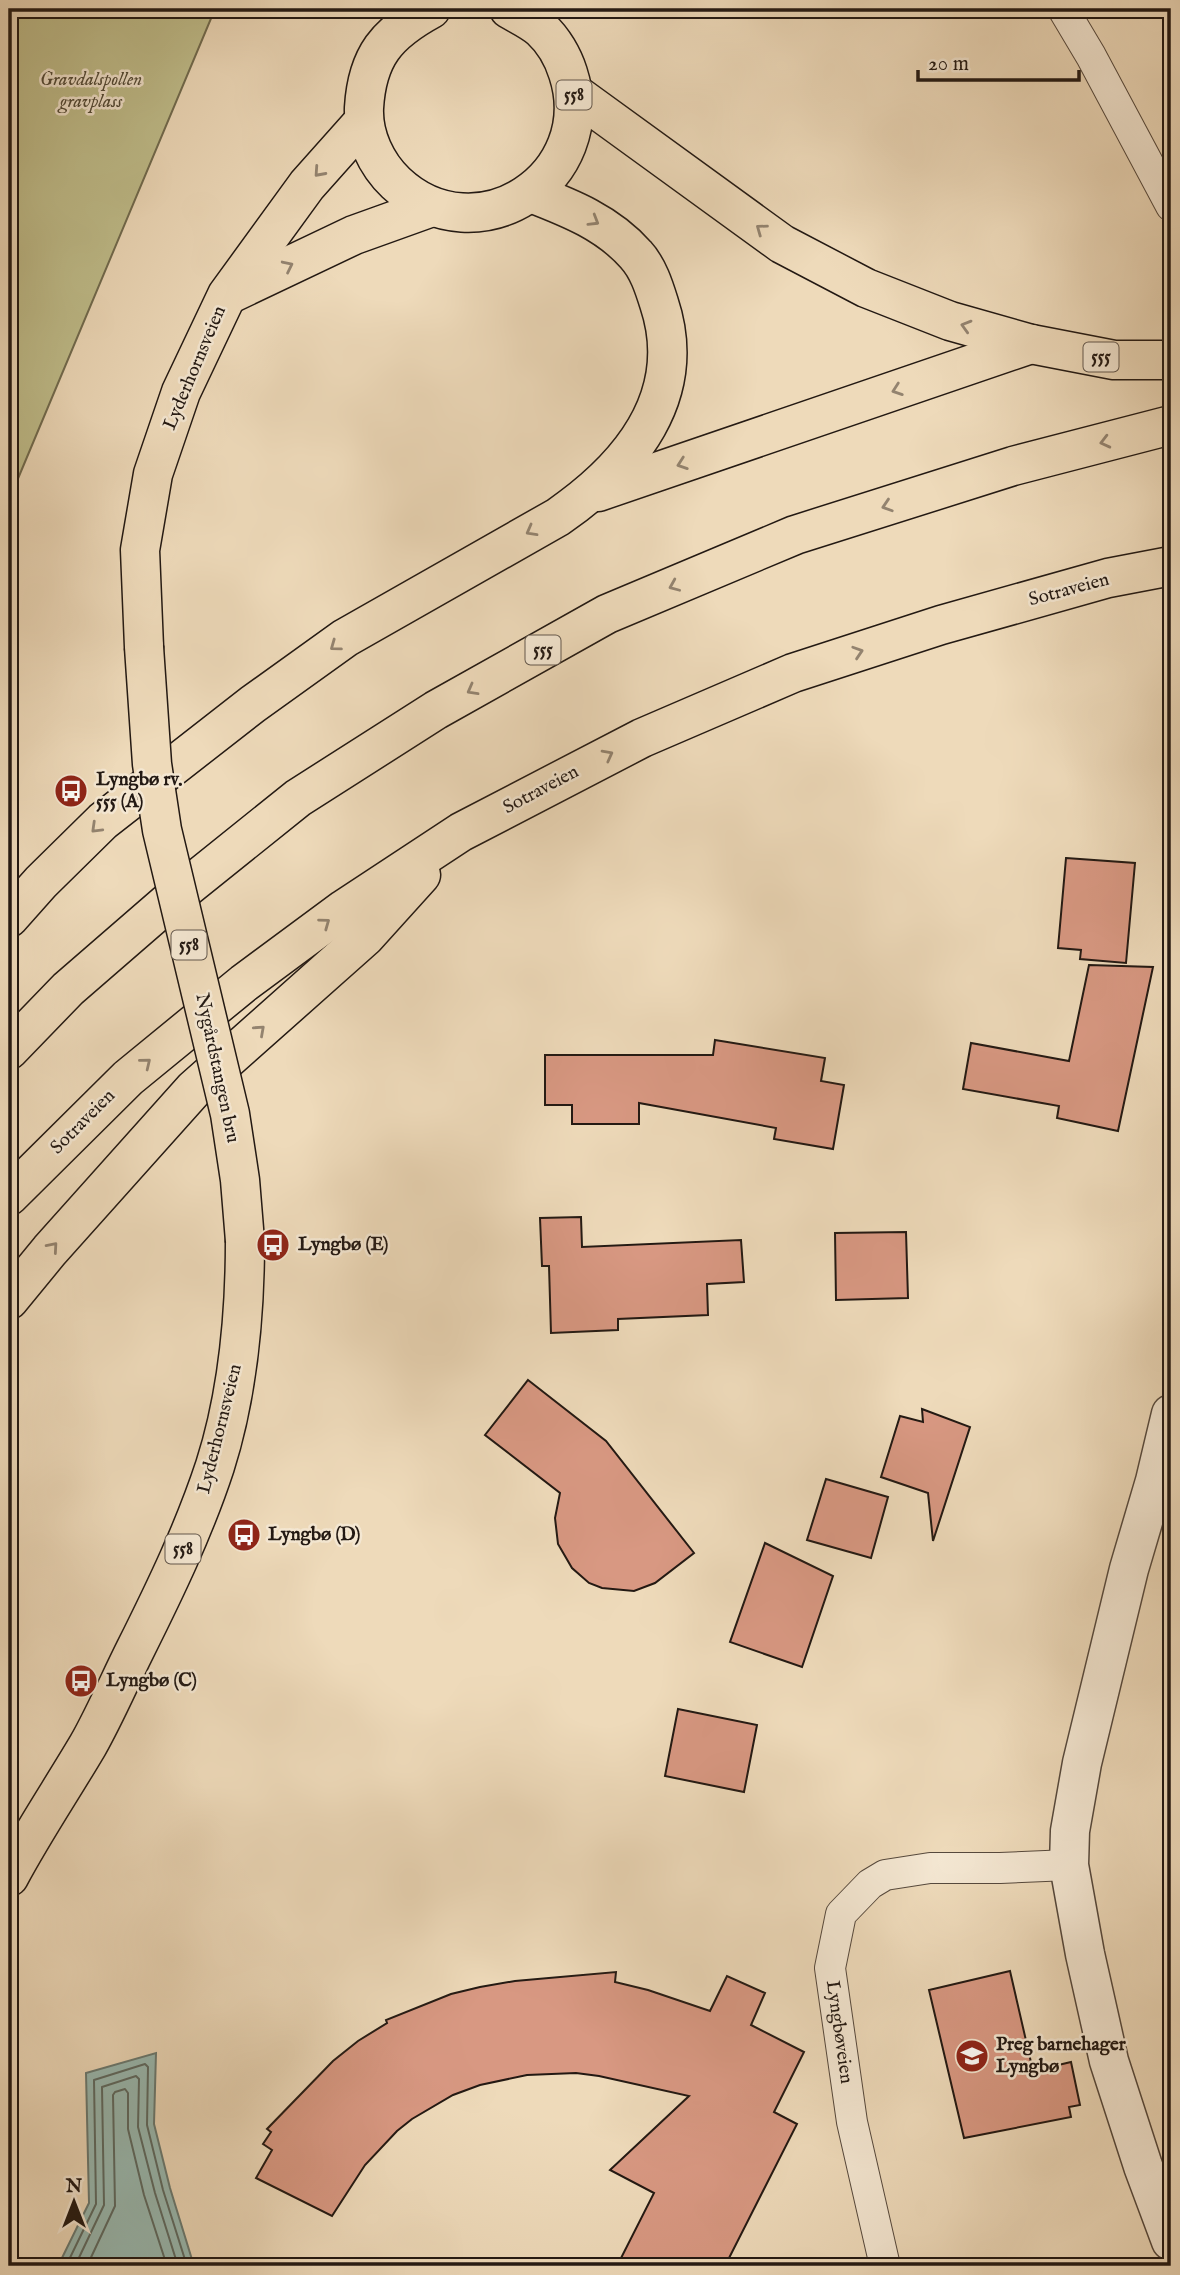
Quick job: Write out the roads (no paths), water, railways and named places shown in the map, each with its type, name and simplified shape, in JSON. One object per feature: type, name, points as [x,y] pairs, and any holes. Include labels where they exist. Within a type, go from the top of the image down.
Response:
[{"type":"main road","name":"558","points":[[381,9],[379,51],[366,85],[364,121],[371,149],[386,174],[407,194],[432,207],[458,212],[484,212],[509,206],[531,194],[558,164],[573,130],[574,93],[563,58],[540,28],[509,9]]},
{"type":"main road","name":"558","points":[[379,51],[404,24],[431,9]]},
{"type":"main road","name":"555","points":[[574,93],[782,244],[866,288],[950,321],[1031,344],[1114,360],[1171,360]]},
{"type":"main road","name":"Lyderhornsveien","points":[[144,647],[140,550],[153,474],[181,392],[227,295],[307,186],[364,121]]},
{"type":"main road","name":"555","points":[[9,918],[103,821],[253,704],[345,638],[558,517],[589,495],[628,457],[650,425],[663,389],[668,350],[663,315],[653,283],[637,256],[606,228],[577,211],[531,194]]},
{"type":"main road","name":"Lyderhornsveien","points":[[227,295],[354,234],[432,207]]},
{"type":"main road","name":"555","points":[[589,495],[1031,344]]},
{"type":"main road","name":"555","points":[[9,1050],[68,989],[166,904],[298,798],[436,710],[607,614],[794,535],[1013,466],[1171,425]]},
{"type":"main road","name":"Sotraveien","points":[[9,1196],[128,1078],[244,983],[344,909],[461,832],[642,737],[793,673],[940,625],[1108,579],[1171,566]]},
{"type":"main road","name":"Nygårdstangen bru","points":[[144,647],[152,764],[162,830],[230,1114],[240,1180],[245,1241]]},
{"type":"main road","points":[[9,1300],[50,1250],[194,1090],[365,937],[461,832]]},
{"type":"main road","name":"Lyderhornsveien","points":[[9,1877],[35,1829],[88,1744],[166,1587],[191,1530],[207,1486],[231,1400],[241,1338],[245,1241]]},
{"type":"main road","name":"Lyderhornsveien","points":[[9,1859],[35,1829]]},
{"type":"street","points":[[1171,1414],[1129,1569],[1082,1763],[1070,1831],[1069,1865],[1085,1954],[1109,2061],[1171,2241]]},
{"type":"lane","points":[[1063,9],[1171,206]]},
{"type":"lane","name":"Lyngbøveien","points":[[885,2266],[852,2122],[830,1968],[841,1914],[870,1884],[885,1875],[930,1868],[1069,1865]]},
{"type":"water","points":[[156,2053],[154,2124],[194,2266],[58,2266],[89,2203],[86,2073]]},
{"type":"place","name":"Lyngbø rv. 555 (A)","points":[[71,791]]},
{"type":"place","name":"Lyngbø (E)","points":[[273,1245]]},
{"type":"place","name":"Lyngbø (D)","points":[[244,1535]]},
{"type":"place","name":"Lyngbø (C)","points":[[81,1681]]},
{"type":"place","name":"Preg barnehager Lyngbø","points":[[972,2056]]},
{"type":"park label","name":"Gravdalspollen gravplass","points":[[91,91]]}]
